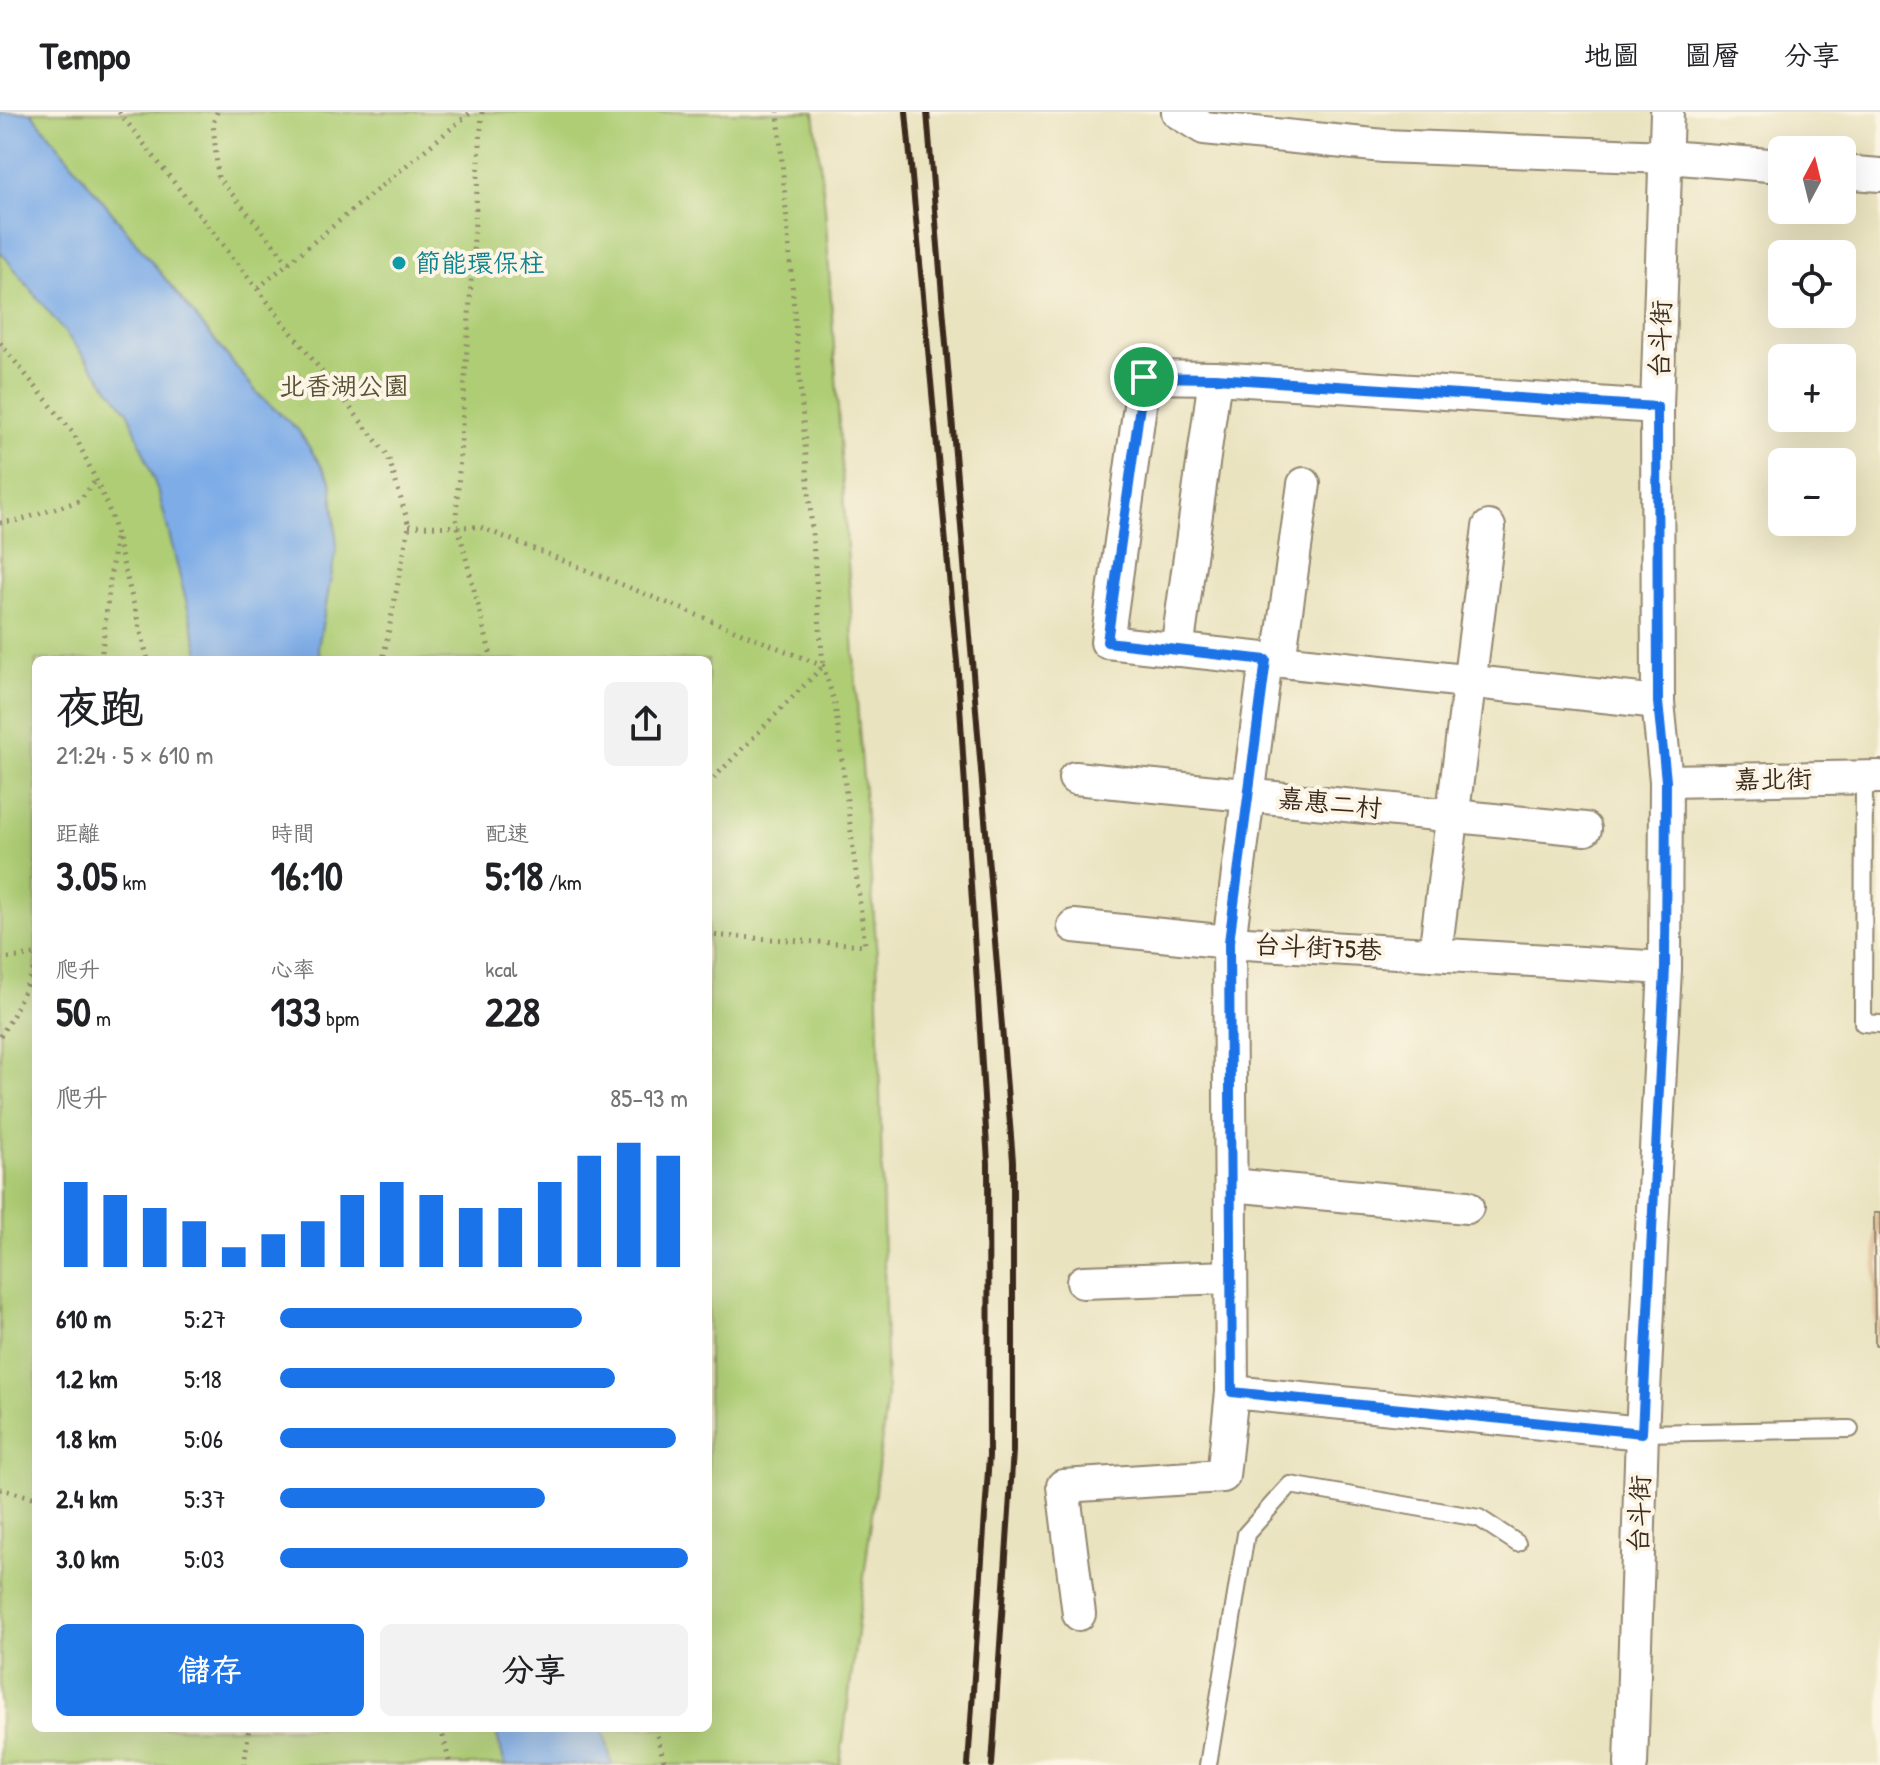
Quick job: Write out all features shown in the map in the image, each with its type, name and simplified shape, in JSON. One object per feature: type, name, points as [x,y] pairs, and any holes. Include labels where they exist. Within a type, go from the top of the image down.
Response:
[{"type":"street","points":[[1178,112],[1204,128],[1384,146],[1666,157],[1768,165]]},
{"type":"street","name":"台斗街","points":[[1631,1765],[1642,1433],[1665,968],[1666,781],[1658,702],[1657,407],[1667,112]]},
{"type":"street","points":[[1856,173],[1880,175]]},
{"type":"street","points":[[1657,407],[1215,378],[1144,377],[1107,642],[1658,702]]},
{"type":"street","points":[[1177,650],[1215,378]]},
{"type":"street","points":[[1074,926],[1229,942],[1250,795],[1304,484]]},
{"type":"street","points":[[1435,954],[1489,527]]},
{"type":"street","name":"嘉北街","points":[[1666,781],[1872,777]]},
{"type":"street","name":"嘉惠二村","points":[[1075,778],[1585,829]]},
{"type":"street","name":"台斗街75巷","points":[[1079,1614],[1063,1486],[1223,1476],[1232,1392],[1229,942],[1665,968]]},
{"type":"street","points":[[1231,1185],[1467,1207]]},
{"type":"street","points":[[1083,1282],[1231,1277]]},
{"type":"street","points":[[1232,1392],[1642,1433]]},
{"type":"lane","points":[[1872,777],[1863,1023],[1880,1024]]},
{"type":"lane","points":[[1642,1433],[1850,1429]]},
{"type":"lane","points":[[1208,1765],[1246,1534],[1290,1485],[1479,1518],[1517,1543]]},
{"type":"path","points":[[119,112],[388,456],[409,526],[384,656]]},
{"type":"path","points":[[217,112],[213,124],[218,177],[289,263]]},
{"type":"path","points":[[258,288],[462,114],[471,112]]},
{"type":"path","points":[[482,112],[456,519],[491,656]]},
{"type":"path","points":[[712,935],[865,945],[835,704],[823,666],[778,112]]},
{"type":"path","points":[[0,343],[74,434],[96,480],[110,512],[147,656]]},
{"type":"path","points":[[0,523],[20,520],[79,501],[96,480]]},
{"type":"path","points":[[409,526],[480,527],[823,666]]},
{"type":"path","points":[[101,656],[115,531]]},
{"type":"path","points":[[712,780],[823,666]]},
{"type":"path","points":[[0,959],[32,955]]},
{"type":"path","points":[[0,1036],[32,973]]},
{"type":"path","points":[[0,1489],[32,1497]]},
{"type":"path","points":[[244,1765],[248,1732]]},
{"type":"path","points":[[442,1732],[450,1765]]},
{"type":"path","points":[[656,1732],[665,1765]]},
{"type":"green space","name":"北香湖公園","points":[[0,112],[814,112],[825,207],[857,702],[877,955],[887,1397],[840,1765],[0,1765]]},
{"type":"water","points":[[0,112],[31,112],[258,394],[298,430],[331,481],[337,546],[318,647],[320,656],[200,656],[159,494],[129,413],[0,251]]},
{"type":"water","points":[[496,1732],[604,1732],[612,1765],[505,1765]]},
{"type":"building","points":[[1874,1213],[1880,1213],[1880,1345],[1875,1345]]},
{"type":"railway","points":[[906,112],[958,673],[988,1163],[989,1456],[968,1765]]},
{"type":"railway","points":[[927,112],[1013,1161],[1013,1451],[992,1765]]},
{"type":"place","name":"節能環保柱","points":[[399,263]]},
{"type":"route","points":[[1144,377],[1215,378],[1657,407],[1658,702],[1666,781],[1665,968],[1642,1433],[1232,1392],[1229,942],[1266,660],[1107,642],[1144,377]]}]
